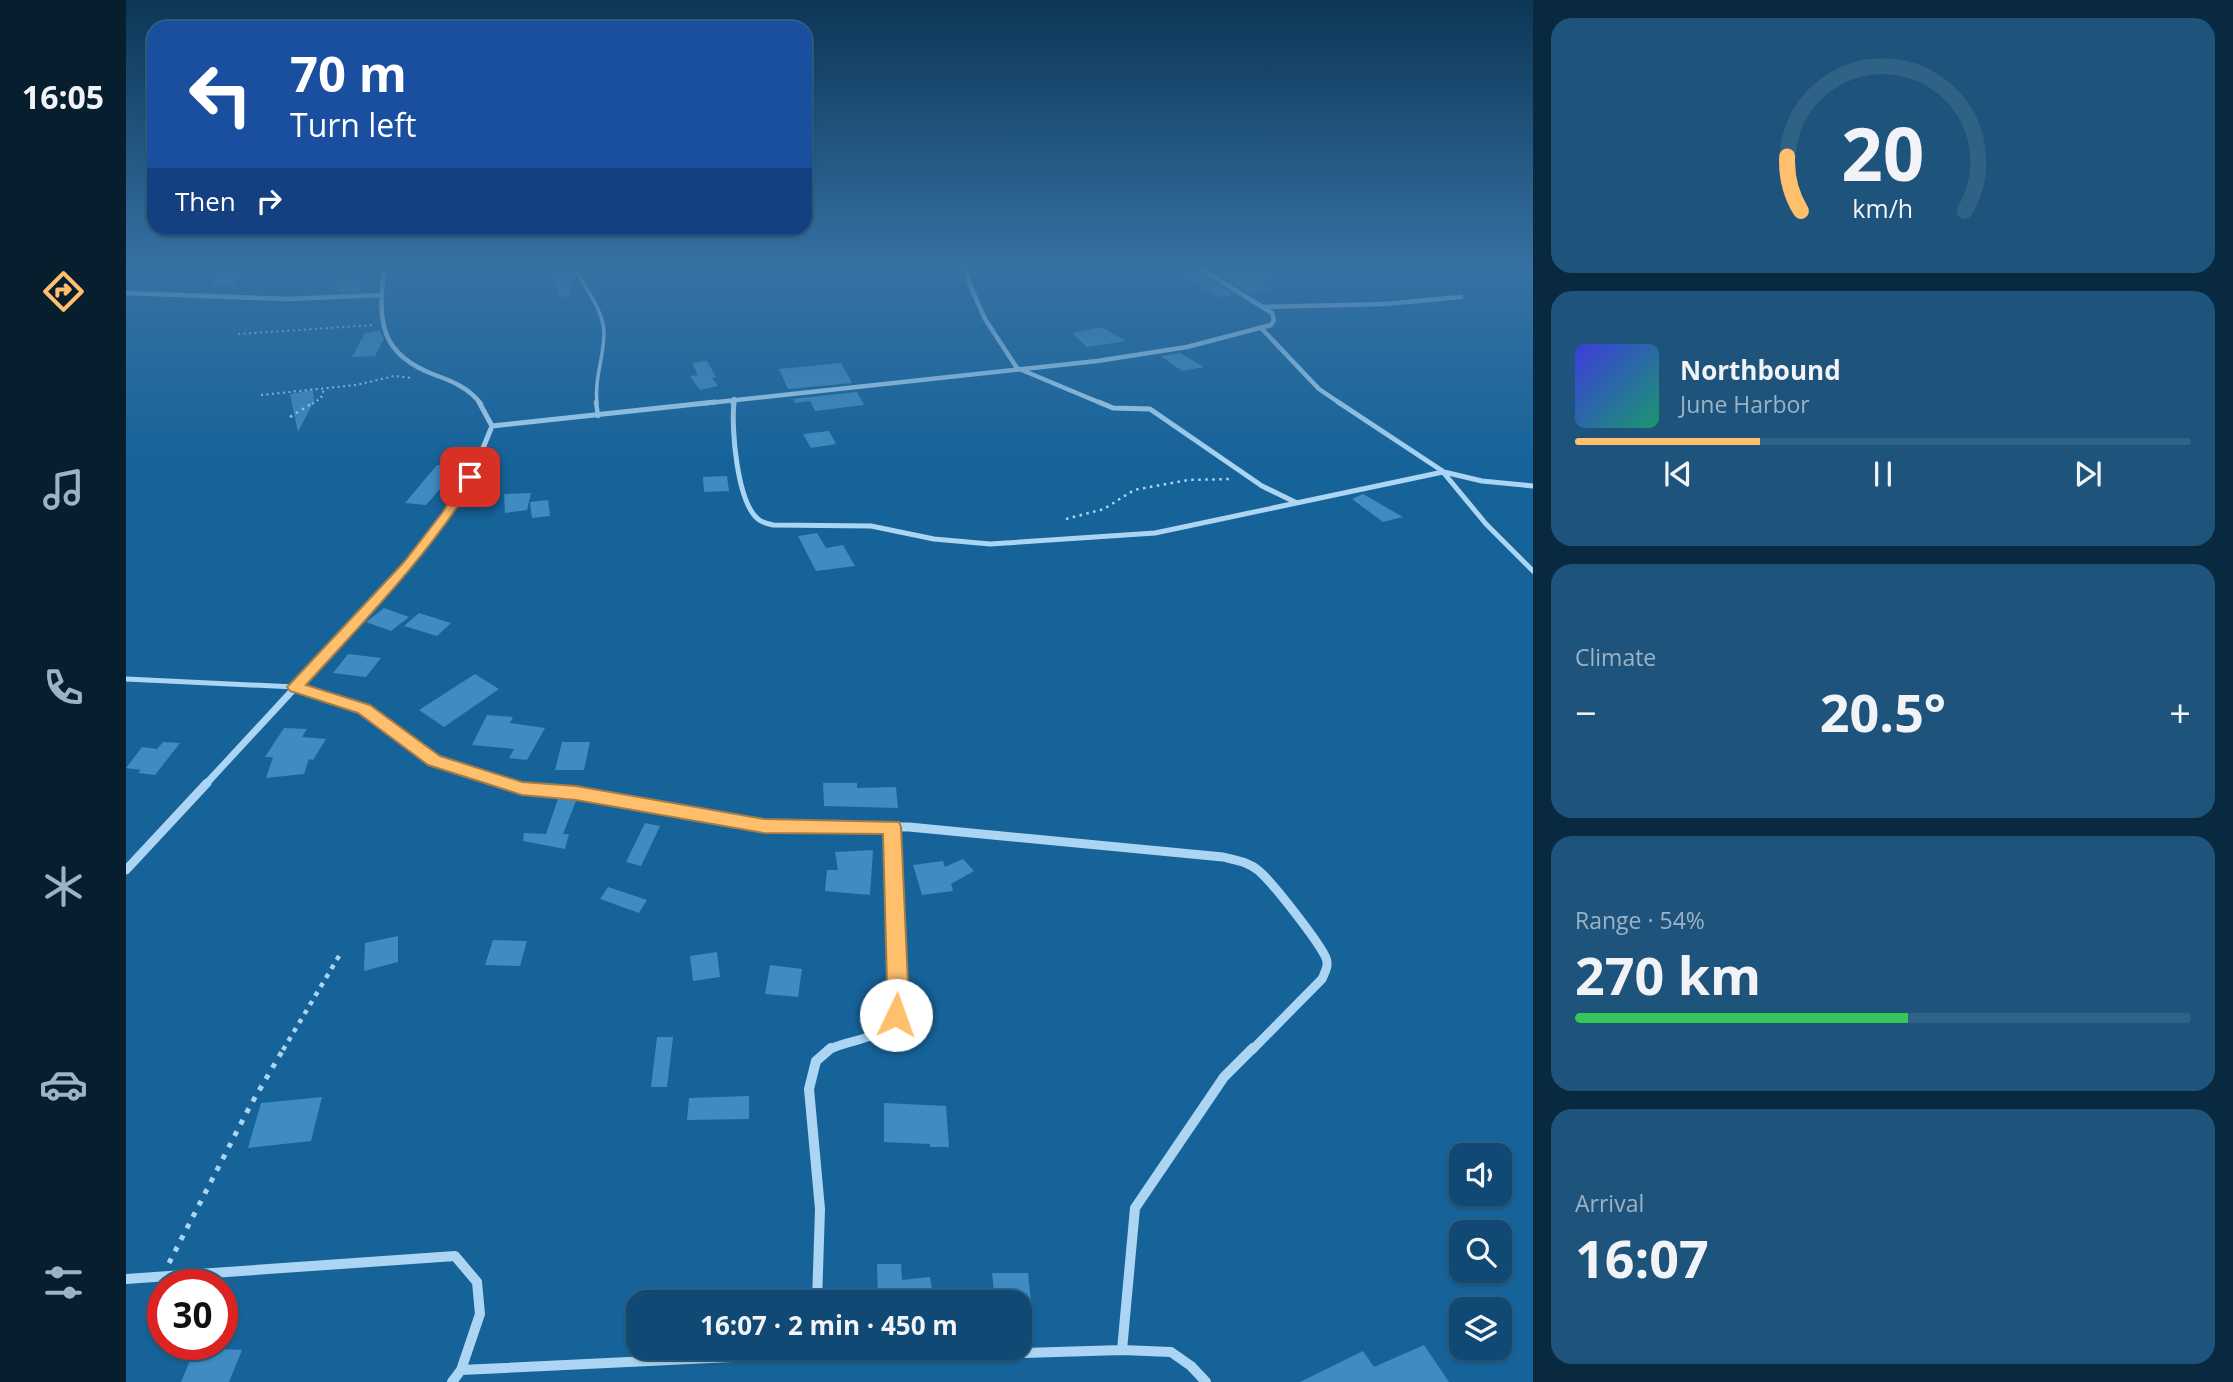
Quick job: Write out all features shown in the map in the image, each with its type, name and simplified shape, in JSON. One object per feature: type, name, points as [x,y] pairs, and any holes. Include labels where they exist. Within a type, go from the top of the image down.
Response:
[{"type":"street","points":[[387,332],[395,351],[404,360],[445,378],[472,394],[492,426]]},
{"type":"street","points":[[994,332],[1017,368],[1113,408],[1150,409],[1253,480],[1296,503]]},
{"type":"street","points":[[492,426],[1097,360],[1187,347],[1252,332]]},
{"type":"street","points":[[1265,332],[1319,389],[1383,435],[1443,472],[1477,514],[1533,571]]},
{"type":"street","points":[[734,399],[732,425],[746,502],[758,520],[773,525],[871,526],[934,539],[990,544],[1155,533],[1443,472],[1533,486]]},
{"type":"street","points":[[126,870],[409,565],[440,524],[470,477],[492,426]]},
{"type":"street","points":[[295,687],[364,709],[434,761],[522,788],[576,793],[764,826],[892,827],[1223,857],[1246,863],[1259,871],[1308,931],[1327,960],[1327,969],[1322,979],[1224,1077],[1135,1208],[1122,1350]]},
{"type":"street","points":[[817,1290],[819,1196],[810,1115],[811,1072],[818,1056],[828,1048],[875,1035],[887,1027],[896,1015],[898,983],[892,827]]},
{"type":"street","points":[[238,1272],[454,1256],[477,1282],[480,1314],[461,1370],[452,1382]]},
{"type":"street","points":[[126,1279],[147,1278]]},
{"type":"street","points":[[1032,1353],[1122,1350],[1171,1352],[1191,1366],[1206,1382]]},
{"type":"street","points":[[461,1370],[639,1360]]},
{"type":"lane","points":[[598,416],[595,389],[604,332]]},
{"type":"lane","points":[[126,678],[295,687]]},
{"type":"path","points":[[238,334],[260,332]]},
{"type":"path","points":[[261,394],[324,388],[394,376],[415,378]]},
{"type":"path","points":[[290,417],[321,398],[324,388]]},
{"type":"path","points":[[1066,519],[1104,509],[1133,490],[1188,480],[1253,480]]},
{"type":"path","points":[[167,1269],[250,1106],[342,951]]},
{"type":"building","points":[[381,332],[384,339],[375,356],[352,357],[365,333]]},
{"type":"building","points":[[1111,332],[1126,341],[1087,347],[1072,333]]},
{"type":"building","points":[[1180,353],[1204,367],[1182,371],[1161,356]]},
{"type":"building","points":[[707,361],[716,377],[712,378],[718,386],[700,390],[690,376],[698,375],[692,363]]},
{"type":"building","points":[[841,363],[852,383],[788,389],[779,369]]},
{"type":"building","points":[[313,390],[314,401],[298,432],[290,394]]},
{"type":"building","points":[[857,392],[864,405],[815,411],[810,401],[795,403],[793,399]]},
{"type":"building","points":[[829,431],[836,444],[811,448],[803,434]]},
{"type":"building","points":[[437,465],[460,466],[426,505],[405,503]]},
{"type":"building","points":[[727,476],[729,491],[704,492],[703,477]]},
{"type":"building","points":[[531,493],[527,510],[505,513],[504,494]]},
{"type":"building","points":[[1363,494],[1403,517],[1383,522],[1352,499]]},
{"type":"building","points":[[548,500],[550,516],[532,518],[530,502]]},
{"type":"building","points":[[817,533],[826,548],[843,545],[855,566],[816,571],[798,536]]},
{"type":"building","points":[[384,608],[409,617],[391,631],[366,622]]},
{"type":"building","points":[[419,613],[451,623],[437,636],[404,626]]},
{"type":"building","points":[[348,654],[381,658],[366,677],[333,673]]},
{"type":"building","points":[[475,674],[499,689],[444,727],[419,710]]},
{"type":"building","points":[[487,715],[513,717],[510,723],[545,728],[527,760],[509,758],[514,749],[472,745]]},
{"type":"building","points":[[284,728],[307,729],[302,737],[326,739],[313,760],[309,759],[304,774],[266,778],[273,757],[265,757]]},
{"type":"building","points":[[163,742],[180,743],[155,775],[126,768],[142,747],[157,749]]},
{"type":"building","points":[[562,742],[590,742],[584,770],[555,770]]},
{"type":"building","points":[[823,783],[857,783],[857,788],[896,787],[898,808],[824,806]]},
{"type":"building","points":[[558,799],[576,801],[563,834],[569,834],[565,849],[523,841],[524,833],[546,834]]},
{"type":"building","points":[[645,823],[660,826],[641,866],[626,862]]},
{"type":"building","points":[[873,850],[870,895],[825,891],[827,870],[838,870],[835,852]]},
{"type":"building","points":[[963,859],[974,871],[951,884],[953,891],[922,895],[913,865],[943,861],[945,867]]},
{"type":"building","points":[[608,887],[647,900],[639,913],[600,899]]},
{"type":"building","points":[[398,936],[398,962],[364,971],[365,943]]},
{"type":"building","points":[[493,940],[527,941],[520,966],[485,965]]},
{"type":"building","points":[[717,952],[720,977],[693,981],[690,956]]},
{"type":"building","points":[[770,965],[802,969],[798,997],[765,994]]},
{"type":"building","points":[[657,1037],[673,1037],[667,1087],[651,1087]]},
{"type":"building","points":[[749,1096],[749,1119],[687,1120],[689,1098]]},
{"type":"building","points":[[322,1097],[311,1141],[248,1148],[261,1103]]},
{"type":"building","points":[[884,1103],[946,1106],[949,1147],[884,1142]]},
{"type":"building","points":[[877,1264],[901,1264],[902,1280],[930,1277],[932,1290],[878,1290]]},
{"type":"building","points":[[992,1273],[1028,1273],[1030,1290],[994,1290]]},
{"type":"building","points":[[1424,1345],[1449,1382],[1300,1382],[1363,1351],[1374,1367]]},
{"type":"building","points":[[190,1360],[238,1360],[229,1382],[181,1382]]},
{"type":"route","points":[[470,477],[447,514],[409,565],[295,687],[364,709],[434,761],[522,788],[576,793],[764,826],[892,827],[898,983],[896,1015]]}]
